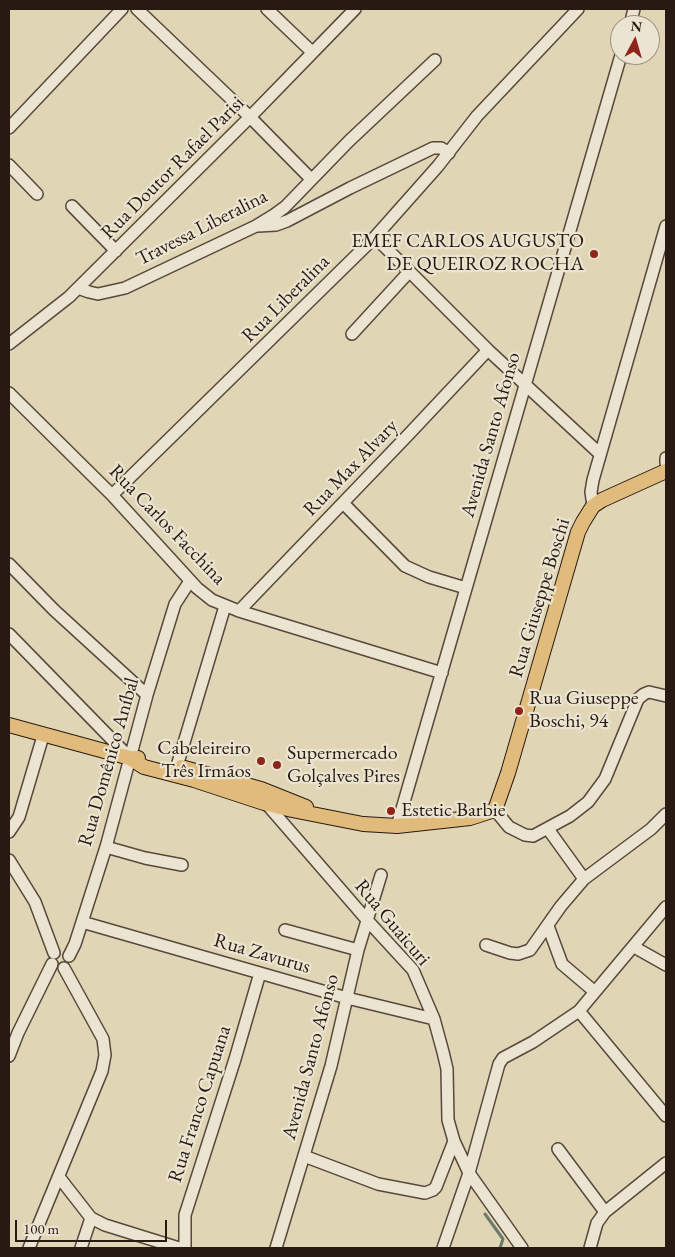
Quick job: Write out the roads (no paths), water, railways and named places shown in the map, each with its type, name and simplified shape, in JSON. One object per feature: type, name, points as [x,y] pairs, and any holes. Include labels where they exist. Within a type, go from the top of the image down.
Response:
[{"type":"main road","points":[[593,506],[666,471]]},
{"type":"main road","name":"Rua Giuseppe Boschi","points":[[494,810],[508,773],[578,532],[587,513],[593,506]]},
{"type":"main road","points":[[9,725],[43,736],[130,758],[146,758],[177,766],[263,796],[292,810],[363,824],[397,826],[470,818],[494,810]]},
{"type":"main road","points":[[130,758],[144,767],[263,796]]},
{"type":"street","points":[[9,128],[122,9]]},
{"type":"street","points":[[137,9],[311,179]]},
{"type":"street","points":[[267,9],[312,52]]},
{"type":"street","name":"Rua Doutor Rafael Parisi","points":[[9,344],[54,310],[78,288],[250,118],[355,9]]},
{"type":"street","name":"Rua Liberalina","points":[[112,495],[375,237],[449,153],[477,116],[578,9]]},
{"type":"street","name":"Travessa Liberalina","points":[[78,288],[98,294],[125,288],[256,226],[285,207],[311,179],[436,60]]},
{"type":"street","name":"Avenida Santo Afonso","points":[[397,826],[618,65]]},
{"type":"street","points":[[256,226],[276,225],[287,221],[433,148],[441,148],[449,153]]},
{"type":"street","points":[[9,165],[36,194]]},
{"type":"street","points":[[72,206],[116,251]]},
{"type":"street","name":"Rua Giuseppe Boschi","points":[[593,506],[591,492],[593,480],[666,226]]},
{"type":"street","points":[[375,237],[488,350],[600,454]]},
{"type":"street","points":[[352,334],[409,272]]},
{"type":"street","name":"Rua Max Alvary","points":[[239,611],[488,350]]},
{"type":"street","name":"Rua Carlos Facchina","points":[[10,397],[112,495],[190,581],[212,600],[239,611],[442,672]]},
{"type":"street","points":[[666,458],[666,463]]},
{"type":"street","points":[[343,503],[405,566],[429,578],[466,588]]},
{"type":"street","points":[[9,564],[54,610],[147,695]]},
{"type":"street","name":"Rua Domênico Aníbal","points":[[69,956],[75,944],[106,847],[147,695],[175,604],[190,581]]},
{"type":"street","points":[[177,766],[225,606]]},
{"type":"street","points":[[9,634],[130,758]]},
{"type":"street","points":[[494,810],[508,827],[525,836],[533,836],[548,829],[588,802],[606,779],[638,699],[649,692],[666,696]]},
{"type":"street","points":[[9,832],[19,817],[43,736]]},
{"type":"street","name":"Rua Guaicuri","points":[[263,796],[366,920],[413,970],[434,1019],[444,1052],[447,1069],[448,1120],[454,1141],[469,1173],[522,1248]]},
{"type":"street","points":[[486,945],[510,953],[524,953],[530,950],[561,906],[584,879],[651,829],[666,814]]},
{"type":"street","points":[[548,829],[584,879]]},
{"type":"street","points":[[106,847],[182,865]]},
{"type":"street","points":[[9,860],[35,902],[53,959],[59,969],[68,966],[69,956],[61,951],[53,959],[9,1056]]},
{"type":"street","name":"Avenida Santo Afonso","points":[[276,1248],[331,1066],[358,950],[381,875]]},
{"type":"street","points":[[444,1248],[469,1173],[495,1073],[503,1058],[533,1042],[579,1011],[666,907]]},
{"type":"street","name":"Rua Zavurus","points":[[82,922],[347,998],[434,1019]]},
{"type":"street","points":[[285,930],[358,950]]},
{"type":"street","points":[[545,931],[562,964],[596,992]]},
{"type":"street","points":[[634,947],[666,965]]},
{"type":"street","points":[[29,1248],[102,1071],[105,1055],[103,1040],[64,968]]},
{"type":"street","name":"Rua Franco Capuana","points":[[185,1248],[185,1215],[260,973]]},
{"type":"street","points":[[579,1011],[666,1116]]},
{"type":"street","points":[[304,1156],[378,1184],[424,1194],[436,1187],[454,1141]]},
{"type":"street","points":[[558,1149],[605,1212]]},
{"type":"street","points":[[590,1248],[597,1223],[605,1212],[666,1163]]},
{"type":"street","points":[[59,1177],[91,1218],[105,1225],[179,1248]]},
{"type":"street","points":[[81,1248],[91,1218]]},
{"type":"waterway","points":[[485,1214],[503,1239],[500,1248]]},
{"type":"place","name":"EMEF CARLOS AUGUSTO DE QUEIROZ ROCHA","points":[[594,254]]},
{"type":"place","name":"Rua Giuseppe Boschi, 94","points":[[519,711]]},
{"type":"place","name":"Cabeleireiro Três Irmãos","points":[[261,761]]},
{"type":"place","name":"Supermercado Golçalves Pires","points":[[277,765]]},
{"type":"place","name":"Estetic Barbie","points":[[391,811]]}]
